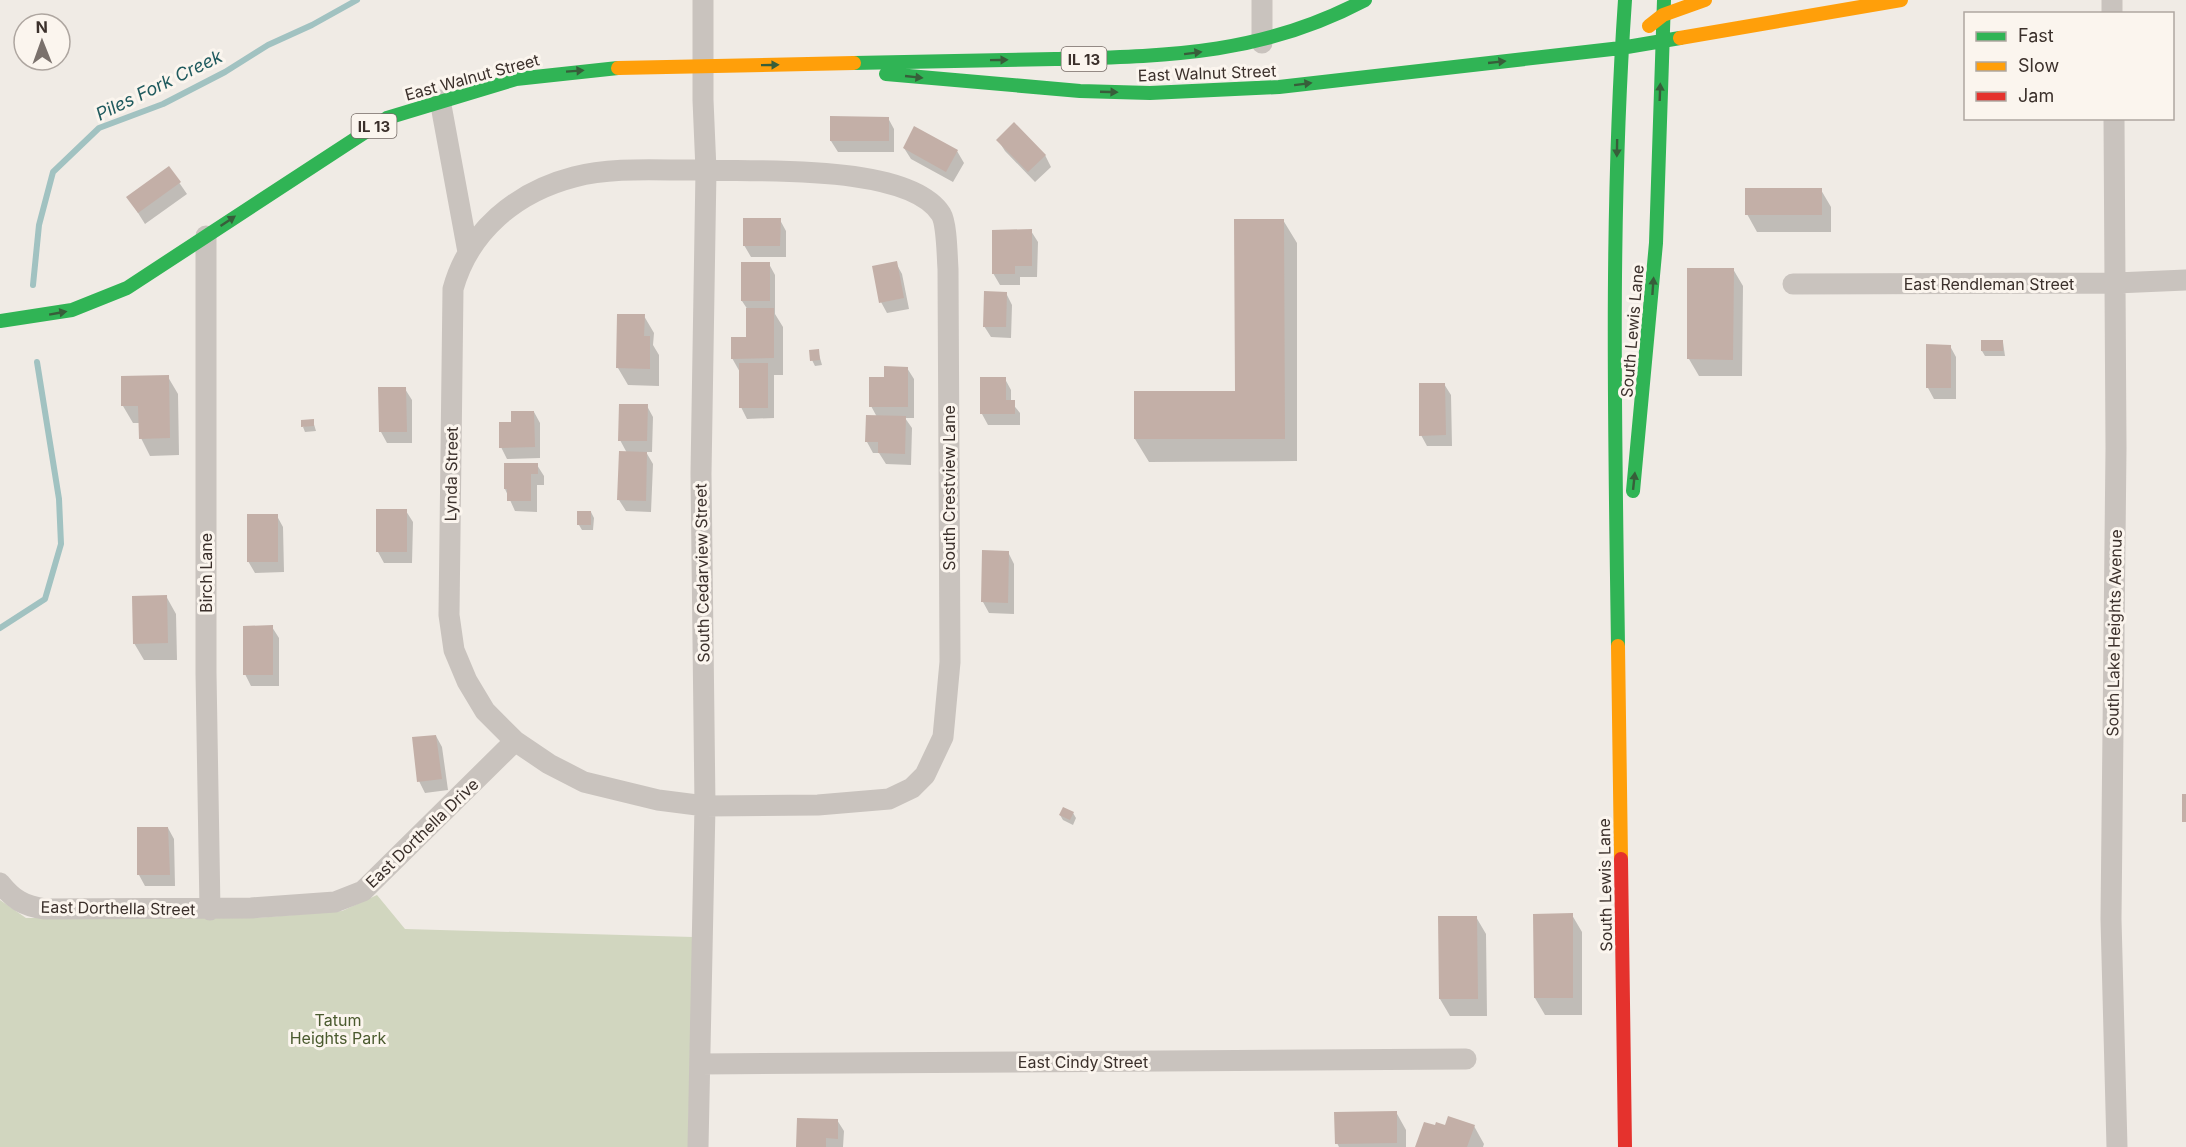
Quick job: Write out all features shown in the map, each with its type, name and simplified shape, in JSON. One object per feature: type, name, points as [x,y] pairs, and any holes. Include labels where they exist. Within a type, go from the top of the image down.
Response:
[{"type":"main road","name":"East Walnut Street","points":[[0,321],[72,310],[116,292],[387,118],[440,100],[545,74],[703,67],[1170,56],[1262,43],[1301,32],[1336,17],[1365,0]]},
{"type":"main road","name":"South Lewis Lane","points":[[1625,0],[1621,48],[1614,341],[1626,1147]]},
{"type":"main road","name":"South Lewis Lane","points":[[1619,622],[1656,243],[1664,0]]},
{"type":"main road","points":[[1621,48],[1663,15],[1705,0]]},
{"type":"main road","name":"East Walnut Street","points":[[793,65],[1057,89],[1150,93],[1279,87],[1621,48],[1849,7],[1901,0]]},
{"type":"street","name":"South Cedarview Street","points":[[698,1147],[705,806],[701,474],[706,170],[703,0]]},
{"type":"street","points":[[1262,0],[1262,43]]},
{"type":"street","points":[[440,100],[468,252]]},
{"type":"street","name":"South Lake Heights Avenue","points":[[2114,120],[2116,283],[2110,919],[2117,1147]]},
{"type":"street","name":"Lynda Street","points":[[705,806],[658,800],[584,782],[549,764],[515,741],[485,711],[467,681],[454,650],[449,615],[453,289],[459,266],[488,223],[510,206],[536,191],[574,177],[605,172],[706,170]]},
{"type":"street","name":"South Crestview Lane","points":[[705,806],[818,805],[889,799],[912,788],[925,775],[944,736],[950,662],[948,269],[942,216],[930,202],[880,180],[838,175],[706,170]]},
{"type":"street","name":"Birch Lane","points":[[206,236],[206,674],[210,910]]},
{"type":"street","name":"East Rendleman Street","points":[[1793,285],[2116,283],[2186,280]]},
{"type":"street","name":"East Dorthella Drive","points":[[210,910],[334,902],[363,891],[515,741]]},
{"type":"street","name":"East Dorthella Street","points":[[0,883],[12,897],[27,907],[210,910]]},
{"type":"street","name":"East Cindy Street","points":[[700,1064],[1466,1059]]},
{"type":"green space","name":"Tatum Heights Park","points":[[377,895],[405,929],[693,937],[688,1147],[0,1147],[0,900],[26,918],[256,918],[342,911]]},
{"type":"building","points":[[830,116],[889,117],[889,141],[830,141]]},
{"type":"building","points":[[1014,122],[1046,155],[1028,172],[996,140]]},
{"type":"building","points":[[914,126],[958,150],[946,172],[903,148]]},
{"type":"building","points":[[169,166],[181,182],[138,213],[126,197]]},
{"type":"building","points":[[1745,188],[1822,188],[1822,215],[1745,215]]},
{"type":"building","points":[[743,218],[781,218],[780,246],[743,246]]},
{"type":"building","points":[[1234,219],[1284,219],[1285,439],[1134,439],[1134,391],[1235,391]]},
{"type":"building","points":[[1032,229],[1032,266],[1015,266],[1015,274],[992,274],[992,230]]},
{"type":"building","points":[[897,261],[904,298],[879,303],[872,266]]},
{"type":"building","points":[[741,262],[770,262],[770,301],[741,301]]},
{"type":"building","points":[[1687,268],[1734,268],[1733,360],[1687,359]]},
{"type":"building","points":[[984,291],[1007,292],[1006,327],[983,327]]},
{"type":"building","points":[[746,308],[774,308],[774,358],[731,359],[731,337],[746,337]]},
{"type":"building","points":[[617,314],[645,314],[644,336],[650,336],[650,369],[616,368]]},
{"type":"building","points":[[1981,340],[2003,340],[2003,351],[1981,351]]},
{"type":"building","points":[[1926,344],[1951,345],[1951,388],[1926,388]]},
{"type":"building","points":[[819,349],[820,360],[810,361],[809,350]]},
{"type":"building","points":[[739,363],[768,363],[768,408],[739,408]]},
{"type":"building","points":[[884,366],[908,367],[908,407],[869,407],[869,377],[884,377]]},
{"type":"building","points":[[169,375],[170,438],[139,439],[138,406],[121,406],[121,376]]},
{"type":"building","points":[[980,377],[1006,377],[1006,400],[1015,400],[1015,414],[980,414]]},
{"type":"building","points":[[1419,383],[1445,383],[1446,435],[1419,436]]},
{"type":"building","points":[[378,387],[406,387],[407,432],[379,432]]},
{"type":"building","points":[[619,404],[648,404],[647,441],[618,441]]},
{"type":"building","points":[[511,411],[534,411],[535,447],[499,448],[499,422],[511,422]]},
{"type":"building","points":[[866,415],[906,416],[905,454],[878,453],[878,442],[865,442]]},
{"type":"building","points":[[314,419],[314,426],[301,427],[301,420]]},
{"type":"building","points":[[619,451],[647,452],[646,501],[617,500]]},
{"type":"building","points":[[504,463],[538,463],[538,474],[531,474],[531,501],[507,501],[507,489],[504,489]]},
{"type":"building","points":[[376,509],[407,509],[407,552],[376,552]]},
{"type":"building","points":[[577,511],[591,511],[591,525],[577,525]]},
{"type":"building","points":[[247,514],[278,514],[278,562],[247,562]]},
{"type":"building","points":[[982,550],[1009,551],[1008,603],[981,602]]},
{"type":"building","points":[[167,595],[168,643],[133,644],[132,596]]},
{"type":"building","points":[[273,625],[273,675],[243,675],[243,626]]},
{"type":"building","points":[[436,735],[442,779],[417,782],[412,737]]},
{"type":"building","points":[[2182,794],[2186,794],[2186,822],[2182,822]]},
{"type":"building","points":[[1063,807],[1074,812],[1070,820],[1059,815]]},
{"type":"building","points":[[137,827],[168,827],[170,875],[137,875]]},
{"type":"building","points":[[1573,913],[1573,998],[1534,998],[1533,914]]},
{"type":"building","points":[[1438,916],[1477,916],[1478,999],[1439,999]]},
{"type":"building","points":[[1397,1111],[1397,1143],[1335,1144],[1334,1112]]},
{"type":"building","points":[[1448,1116],[1475,1125],[1467,1147],[1415,1147],[1424,1122],[1445,1125]]},
{"type":"building","points":[[797,1118],[838,1119],[838,1139],[826,1138],[826,1147],[796,1147]]},
{"type":"waterway","name":"Piles Fork Creek","points":[[33,285],[39,225],[53,172],[99,128],[163,104],[225,72],[268,45],[312,25],[357,0]]},
{"type":"waterway","name":"Piles Fork Creek","points":[[0,628],[45,599],[61,544],[59,499],[37,362]]},
{"type":"traffic: fast","points":[[854,63],[1176,54],[1251,42],[1289,32],[1365,0]]},
{"type":"traffic: fast","points":[[1618,646],[1615,242],[1625,0]]},
{"type":"traffic: fast","points":[[1633,491],[1656,243],[1664,0]]},
{"type":"traffic: fast","points":[[886,74],[1080,91],[1150,93],[1279,87],[1621,48],[1680,38]]},
{"type":"traffic: fast","points":[[0,321],[72,310],[127,288],[387,118],[516,79],[618,68]]},
{"type":"traffic: slow","points":[[1649,26],[1663,15],[1705,0]]},
{"type":"traffic: slow","points":[[1680,38],[1901,0]]},
{"type":"traffic: slow","points":[[618,68],[854,63]]},
{"type":"traffic: slow","points":[[1618,646],[1621,859]]},
{"type":"traffic: jam","points":[[1621,859],[1625,1147]]}]
